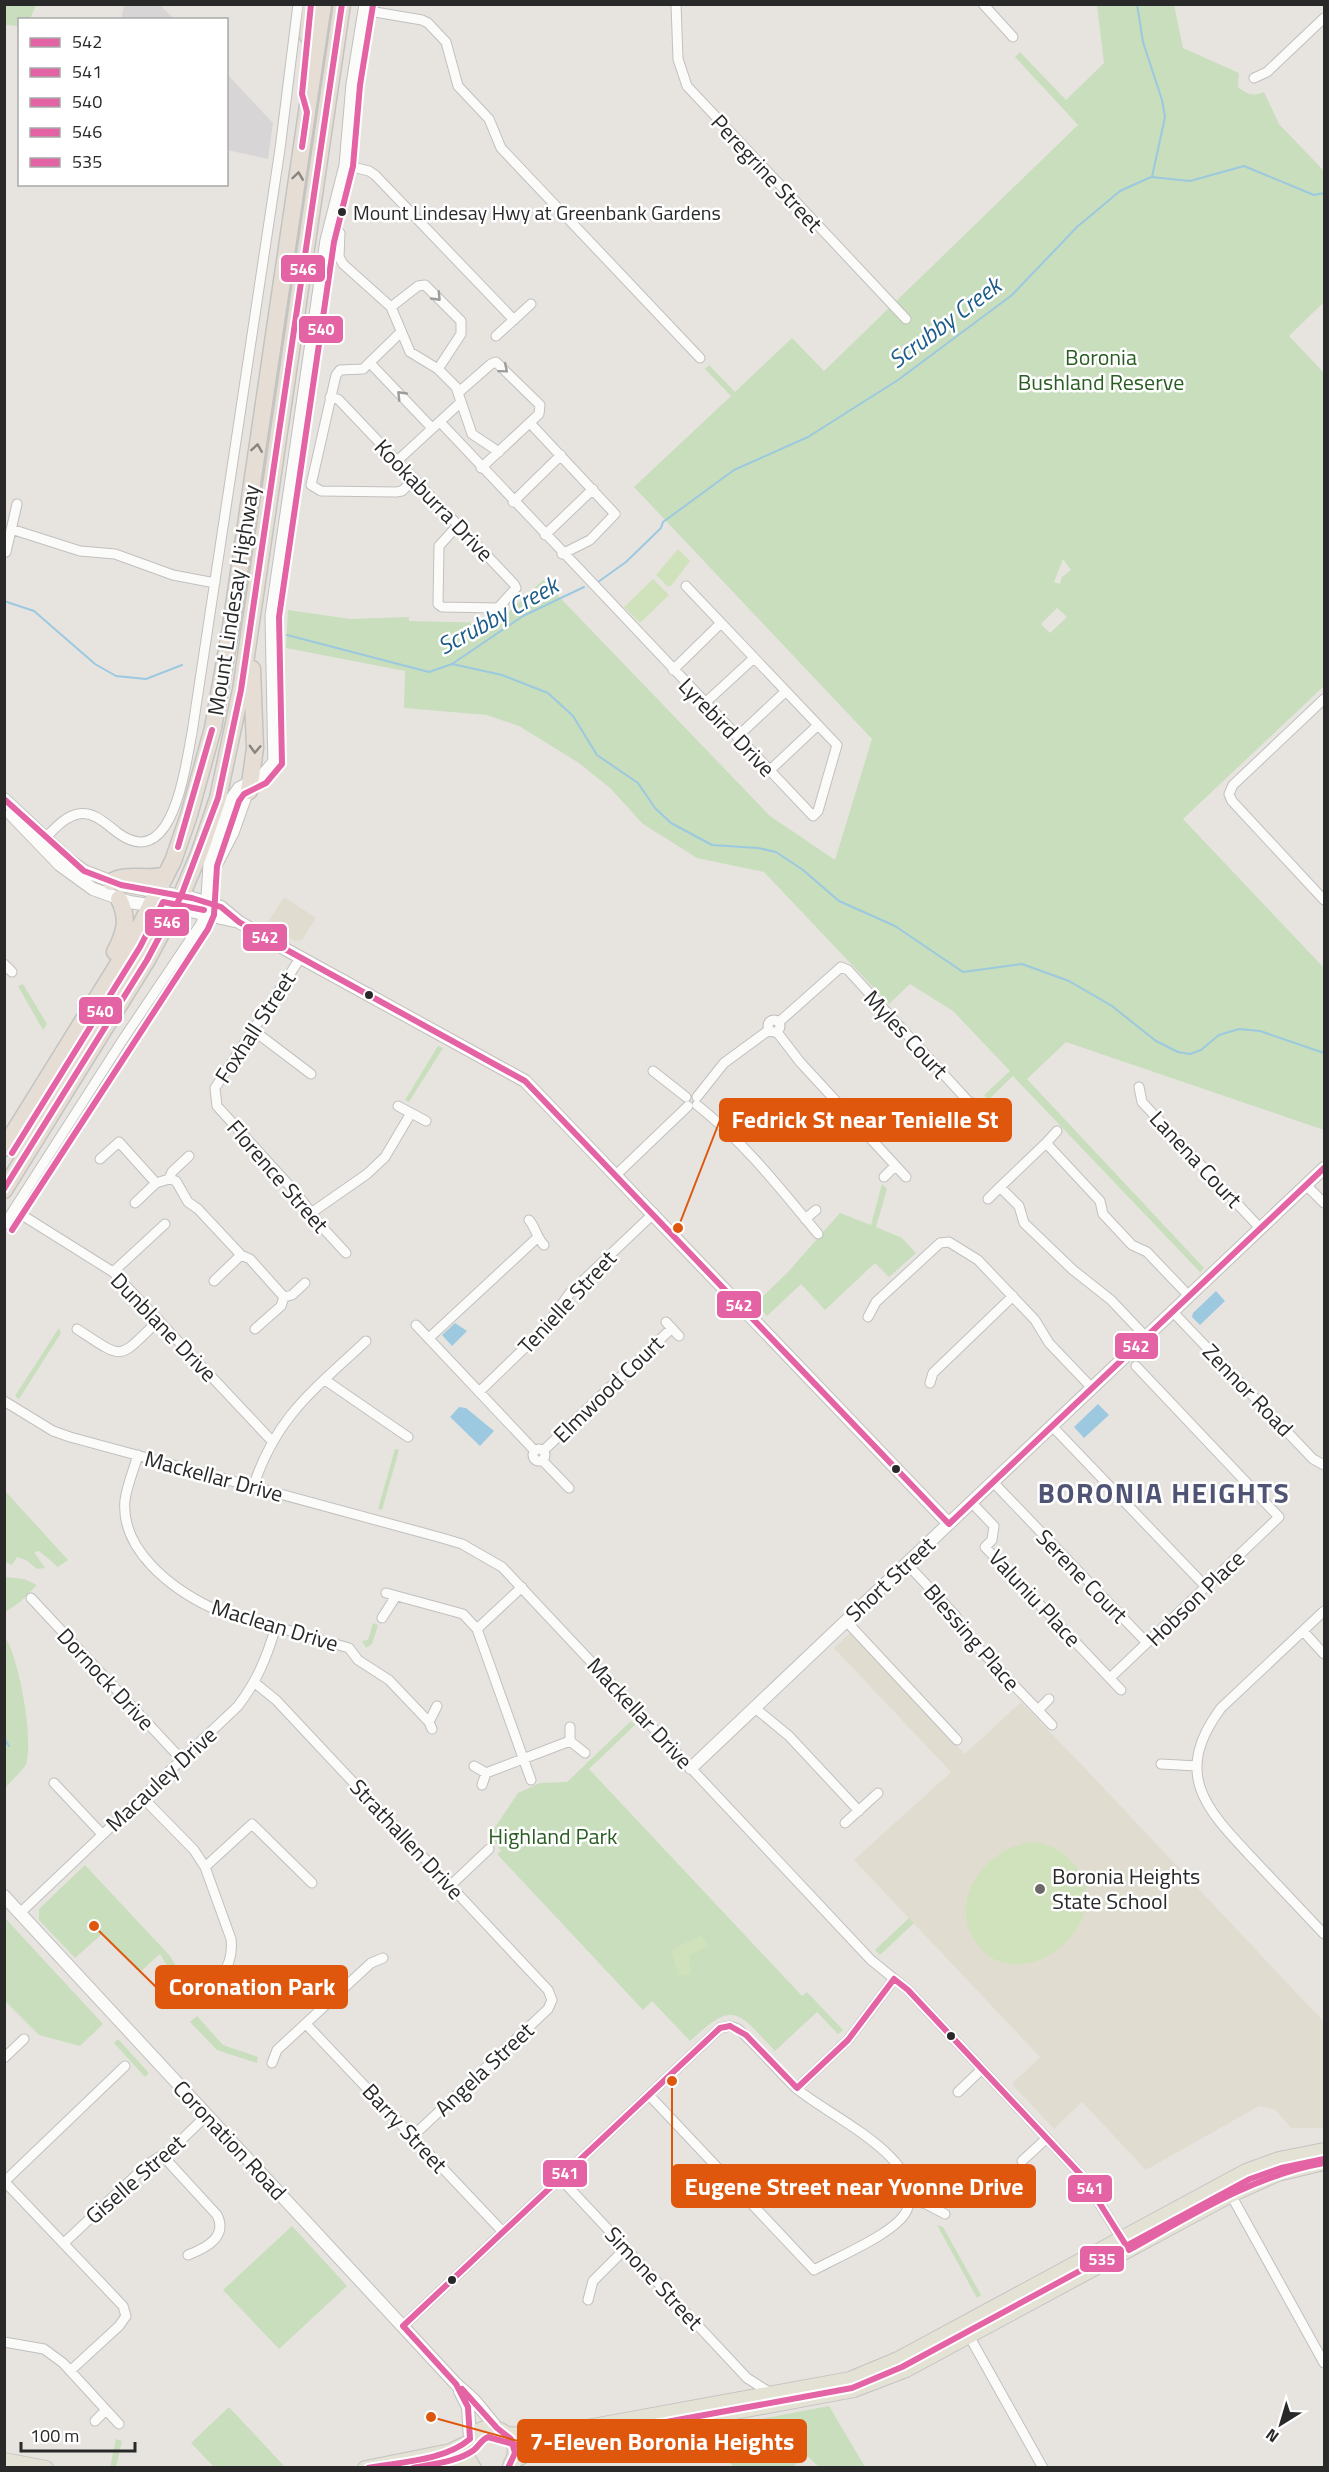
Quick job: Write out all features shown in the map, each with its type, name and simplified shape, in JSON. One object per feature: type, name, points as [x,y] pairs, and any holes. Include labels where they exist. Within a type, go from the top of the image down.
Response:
[{"type":"highway","points":[[307,112],[302,94],[311,4]]},
{"type":"highway","name":"Mount Lindesay Highway","points":[[4,1148],[89,1012],[155,899],[196,793],[220,691],[323,4]]},
{"type":"highway","name":"Mount Lindesay Highway","points":[[4,1190],[147,960],[178,902],[202,846],[222,785],[247,649],[342,4]]},
{"type":"highway","points":[[247,649],[252,663],[255,724],[250,786]]},
{"type":"highway","points":[[111,882],[119,876],[151,878],[166,875]]},
{"type":"highway","points":[[89,1012],[92,995],[124,932],[125,913],[119,899]]},
{"type":"main road","points":[[510,2465],[525,2454],[548,2446],[854,2390],[906,2370],[966,2331],[1125,2245],[1246,2171],[1279,2159],[1324,2150]]},
{"type":"main road","points":[[1125,2245],[1278,2174],[1324,2163]]},
{"type":"main road","points":[[365,2468],[450,2451],[470,2441],[482,2429],[538,2436],[827,2385],[868,2372],[966,2331]]},
{"type":"main road","points":[[502,2431],[515,2449],[510,2465]]},
{"type":"main road","points":[[470,2441],[468,2456],[474,2468]]},
{"type":"main road","points":[[4,2460],[46,2468]]},
{"type":"main road","points":[[426,2468],[463,2468]]},
{"type":"street","points":[[43,841],[69,818],[81,814],[96,817],[135,842],[151,841],[164,831],[177,795],[192,733],[215,583],[280,150],[298,4]]},
{"type":"street","name":"Peregrine Street","points":[[676,4],[678,59],[687,86],[906,319]]},
{"type":"street","points":[[983,4],[1013,37]]},
{"type":"street","points":[[208,874],[215,868],[230,843],[250,786],[273,761],[270,616],[329,223],[344,165],[352,78],[363,7],[422,20],[446,42],[458,86],[489,119],[501,148],[700,358]]},
{"type":"street","points":[[1254,78],[1267,72],[1324,18]]},
{"type":"street","points":[[344,165],[369,171],[375,175],[513,320]]},
{"type":"street","points":[[329,223],[340,233],[339,256],[343,264],[391,307],[410,352],[438,369],[460,397],[472,434],[499,452]]},
{"type":"street","points":[[391,307],[418,286],[425,285],[461,321],[461,334],[438,369]]},
{"type":"street","points":[[496,336],[531,304]]},
{"type":"street","points":[[401,332],[363,369],[340,370],[333,381],[311,485],[321,491],[396,492],[402,491],[414,479]]},
{"type":"street","name":"Lyrebird Drive","points":[[370,363],[481,468],[809,813],[816,814],[838,747],[686,586]]},
{"type":"street","points":[[397,460],[436,425],[491,364],[500,363],[540,405],[539,414],[481,468]]},
{"type":"street","name":"Kookaburra Drive","points":[[330,397],[338,399],[397,460],[414,479],[458,525],[516,588],[498,608],[442,607],[438,604],[440,546],[458,525]]},
{"type":"street","points":[[530,423],[614,511],[614,517],[590,540],[562,554]]},
{"type":"street","points":[[513,502],[561,455]]},
{"type":"street","points":[[544,535],[592,489]]},
{"type":"street","points":[[6,552],[17,504]]},
{"type":"street","points":[[11,529],[80,551],[115,554],[173,575],[215,583]]},
{"type":"street","points":[[673,670],[721,623]]},
{"type":"street","points":[[705,704],[753,657]]},
{"type":"street","points":[[737,737],[786,691]]},
{"type":"street","points":[[1324,699],[1233,785],[1229,794],[1232,801],[1324,900]]},
{"type":"street","points":[[769,771],[818,725]]},
{"type":"street","points":[[4,1225],[206,907],[208,864],[231,796],[238,787],[250,786]]},
{"type":"street","points":[[4,799],[82,882],[119,899],[155,899],[206,907],[239,922],[525,1081],[617,1174],[949,1524]]},
{"type":"street","points":[[4,807],[75,865],[155,899]]},
{"type":"street","name":"Foxhall Street","points":[[214,1098],[215,1088],[301,957]]},
{"type":"street","points":[[4,964],[12,972]]},
{"type":"street","name":"Myles Court","points":[[775,1028],[842,967],[848,970],[969,1102]]},
{"type":"street","points":[[617,1174],[692,1101],[724,1063],[775,1028],[800,1062],[906,1177]]},
{"type":"street","points":[[253,1030],[311,1074]]},
{"type":"street","points":[[653,1071],[726,1128],[818,1234]]},
{"type":"street","name":"Lanena Court","points":[[1139,1087],[1142,1102],[1260,1228]]},
{"type":"street","name":"Florence Street","points":[[214,1098],[217,1106],[297,1194],[346,1253]]},
{"type":"street","points":[[963,1114],[969,1102],[983,1106]]},
{"type":"street","points":[[398,1106],[426,1121]]},
{"type":"street","points":[[311,1213],[367,1173],[384,1157],[411,1113]]},
{"type":"street","points":[[988,1199],[1057,1131]]},
{"type":"street","points":[[100,1159],[119,1142],[156,1183]]},
{"type":"street","points":[[1046,1143],[1100,1201],[1103,1214],[1132,1245],[1147,1252],[1189,1296]]},
{"type":"street","points":[[135,1203],[156,1183],[169,1179],[172,1172],[189,1156]]},
{"type":"street","points":[[884,1177],[895,1166]]},
{"type":"street","name":"Short Street","points":[[692,1768],[1324,1168]]},
{"type":"street","points":[[169,1179],[181,1187],[188,1202],[198,1209],[241,1255],[250,1259],[284,1297]]},
{"type":"street","points":[[1306,1185],[1324,1203]]},
{"type":"street","points":[[1000,1187],[1019,1206],[1024,1223],[1073,1270],[1111,1300],[1146,1337]]},
{"type":"street","name":"Dunblane Drive","points":[[14,1210],[113,1272],[271,1440]]},
{"type":"street","points":[[805,1219],[816,1210]]},
{"type":"street","name":"Tenielle Street","points":[[479,1392],[544,1329],[570,1293],[654,1213]]},
{"type":"street","points":[[529,1220],[535,1228],[537,1238],[544,1245]]},
{"type":"street","points":[[113,1272],[165,1224]]},
{"type":"street","points":[[429,1338],[537,1238]]},
{"type":"street","points":[[868,1317],[876,1302],[940,1243],[949,1242],[978,1260],[1035,1320],[1049,1342],[1092,1388]]},
{"type":"street","points":[[214,1281],[241,1255]]},
{"type":"street","points":[[284,1297],[292,1295],[305,1283]]},
{"type":"street","points":[[930,1383],[933,1373],[1013,1296]]},
{"type":"street","points":[[255,1329],[281,1306],[284,1297]]},
{"type":"street","name":"Zennor Road","points":[[1173,1312],[1313,1459],[1324,1465]]},
{"type":"street","points":[[77,1329],[112,1352],[119,1353],[127,1350],[159,1320]]},
{"type":"street","points":[[416,1325],[540,1454],[569,1488]]},
{"type":"street","name":"Elmwood Court","points":[[540,1454],[672,1328]]},
{"type":"street","points":[[253,1487],[271,1440],[286,1419],[366,1341]]},
{"type":"street","name":"Hobson Place","points":[[1110,1678],[1279,1517],[1136,1366]]},
{"type":"street","points":[[325,1380],[408,1437]]},
{"type":"street","name":"Mackellar Drive","points":[[4,1401],[53,1431],[462,1544],[502,1567],[871,1960],[908,1990],[1047,2138],[1093,2190],[1125,2245]]},
{"type":"street","points":[[1052,1426],[1206,1587]]},
{"type":"street","name":"Maclean Drive","points":[[138,1455],[125,1500],[127,1522],[133,1540],[145,1558],[170,1582],[192,1598],[212,1608],[350,1648],[358,1660],[389,1680],[431,1725],[437,1706]]},
{"type":"street","name":"Serene Court","points":[[993,1482],[1147,1643]]},
{"type":"street","name":"Valuniu Place","points":[[972,1503],[994,1526],[995,1532],[992,1540],[985,1547],[1121,1690]]},
{"type":"street","name":"Blessing Place","points":[[907,1564],[955,1616],[969,1638],[1052,1725]]},
{"type":"street","points":[[477,1629],[522,1587]]},
{"type":"street","points":[[386,1593],[463,1614],[477,1629],[531,1780]]},
{"type":"street","points":[[382,1618],[396,1596]]},
{"type":"street","name":"Dornock Drive","points":[[31,1598],[182,1760]]},
{"type":"street","points":[[1324,1611],[1221,1708],[1208,1726],[1200,1744],[1197,1766],[1199,1784],[1215,1819],[1324,1934]]},
{"type":"street","points":[[846,1621],[957,1740]]},
{"type":"street","name":"Macauley Drive","points":[[20,1913],[238,1706],[255,1683],[267,1658],[276,1626]]},
{"type":"street","points":[[1303,1631],[1324,1654]]},
{"type":"street","name":"Strathallen Drive","points":[[255,1683],[276,1700],[451,1885],[548,1990],[552,2000]]},
{"type":"street","name":"Blessing Place","points":[[1038,1710],[1048,1699]]},
{"type":"street","points":[[755,1708],[789,1736],[859,1810]]},
{"type":"street","points":[[570,1727],[570,1741]]},
{"type":"street","points":[[486,1773],[570,1741]]},
{"type":"street","points":[[570,1741],[585,1753]]},
{"type":"street","points":[[1161,1764],[1197,1766]]},
{"type":"street","points":[[474,1766],[486,1773]]},
{"type":"street","points":[[482,1785],[486,1773]]},
{"type":"street","points":[[54,1783],[102,1834]]},
{"type":"street","points":[[845,1823],[878,1793]]},
{"type":"street","points":[[142,1797],[194,1850],[205,1866],[231,1939],[233,1950],[229,1965],[220,1981],[188,2002]]},
{"type":"street","points":[[205,1866],[252,1824],[260,1828],[312,1883]]},
{"type":"street","points":[[451,1885],[489,1849]]},
{"type":"street","name":"Coronation Road","points":[[4,1896],[502,2431]]},
{"type":"street","points":[[272,2063],[277,2050],[371,1963],[383,1958]]},
{"type":"street","points":[[797,2088],[848,2040],[894,1979]]},
{"type":"street","name":"Angela Street","points":[[413,2136],[548,2009],[552,2000]]},
{"type":"street","name":"Barry Street","points":[[306,2024],[503,2232]]},
{"type":"street","points":[[403,2326],[720,2028],[730,2026],[746,2035],[797,2088],[889,2155],[905,2174],[911,2200],[905,2214],[894,2226],[814,2270],[649,2095]]},
{"type":"street","points":[[4,2058],[24,2039]]},
{"type":"street","points":[[70,2372],[119,2326],[126,2316],[123,2306],[5,2181],[125,2066]]},
{"type":"street","points":[[958,2092],[982,2069]]},
{"type":"street","name":"Giselle Street","points":[[64,2243],[148,2164],[162,2155],[207,2115]]},
{"type":"street","points":[[1022,2161],[1047,2138]]},
{"type":"street","points":[[162,2155],[217,2215],[222,2225],[220,2233],[202,2250],[188,2255]]},
{"type":"street","name":"Simone Street","points":[[560,2178],[747,2378],[772,2394]]},
{"type":"street","points":[[1231,2195],[1324,2363]]},
{"type":"street","points":[[911,2200],[926,2204],[945,2214]]},
{"type":"street","points":[[588,2300],[593,2281],[599,2272],[626,2248]]},
{"type":"street","points":[[966,2331],[1043,2468]]},
{"type":"street","points":[[4,2342],[44,2349],[70,2372],[119,2424]]},
{"type":"street","points":[[738,2400],[748,2388],[747,2378]]},
{"type":"street","name":"Coronation Road","points":[[456,2384],[468,2407],[470,2441]]},
{"type":"street","points":[[95,2421],[106,2410]]},
{"type":"shaded area","points":[[124,5],[160,5],[173,18],[121,18]]},
{"type":"shaded area","points":[[228,75],[273,123],[268,159],[228,150]]},
{"type":"shaded area","points":[[284,897],[316,918],[302,940],[295,941],[266,925]]},
{"type":"shaded area","name":"Boronia Heights State School","points":[[851,1632],[965,1754],[1021,1702],[1081,1764],[1324,2022],[1324,2128],[1291,2128],[1276,2110],[1259,2106],[1146,2170],[1082,2102],[1054,2129],[1012,2084],[1040,2057],[854,1860],[951,1772],[834,1648]]},
{"type":"green space","points":[[5,4],[36,4],[30,18],[18,18],[18,26],[5,25]]},
{"type":"green space","name":"Boronia Bushland Reserve","points":[[1097,5],[1174,5],[1183,48],[1239,73],[1238,87],[1244,91],[1250,94],[1264,92],[1279,124],[1324,171],[1324,302],[1289,336],[1324,373],[1324,686],[1183,819],[1324,968],[1324,1130],[1066,1042],[1027,1079],[1204,1268],[1200,1272],[1013,1076],[988,1100],[984,1095],[1010,1071],[953,1011],[910,984],[889,1004],[764,872],[697,858],[643,824],[610,788],[579,763],[519,726],[487,715],[404,708],[405,671],[286,648],[288,610],[350,619],[409,617],[409,621],[497,623],[543,580],[770,816],[835,860],[872,739],[634,487],[731,396],[705,369],[709,365],[735,392],[792,338],[824,371],[1078,125],[1015,57],[1020,52],[1066,100],[1104,63]],"holes":[[[1063,559],[1071,570],[1062,577],[1060,584],[1054,582]],[[1057,608],[1067,617],[1050,633],[1041,624]]]},
{"type":"green space","points":[[678,549],[690,561],[671,586],[667,586],[656,575]]},
{"type":"green space","points":[[653,579],[669,595],[640,623],[624,607]]},
{"type":"green space","points":[[23,984],[47,1024],[43,1030],[18,986]]},
{"type":"green space","points":[[438,1046],[443,1048],[409,1102],[405,1100]]},
{"type":"green space","points":[[882,1184],[887,1189],[876,1227],[902,1238],[916,1253],[889,1277],[875,1263],[825,1310],[801,1284],[767,1316],[756,1303],[788,1272],[840,1213],[871,1225]]},
{"type":"green space","points":[[59,1328],[61,1333],[19,1399],[15,1396]]},
{"type":"green space","points":[[395,1449],[399,1450],[382,1510],[378,1509]]},
{"type":"green space","points":[[5,1491],[68,1560],[58,1567],[39,1551],[34,1552],[45,1568],[37,1569],[26,1560],[17,1557],[12,1565],[5,1562]]},
{"type":"green space","points":[[5,1577],[24,1579],[37,1585],[20,1602],[5,1612]]},
{"type":"green space","points":[[373,1623],[378,1625],[372,1644],[366,1648],[362,1641],[368,1640]]},
{"type":"green space","points":[[4,1635],[10,1646],[20,1679],[28,1737],[26,1765],[5,1788]]},
{"type":"green space","name":"Highland Park","points":[[631,1721],[635,1725],[589,1769],[802,1996],[807,1992],[843,2030],[838,2034],[817,2012],[775,2051],[743,2019],[726,2016],[716,2020],[690,2041],[652,2001],[643,2010],[497,1854],[501,1851],[490,1835],[518,1793],[540,1783],[567,1782]]},
{"type":"green space","points":[[1036,1842],[1059,1851],[1077,1868],[1086,1890],[1085,1912],[1075,1932],[1059,1948],[1039,1960],[1018,1964],[997,1960],[978,1945],[969,1928],[966,1911],[968,1894],[976,1878],[987,1864],[1001,1853],[1018,1845]]},
{"type":"green space","points":[[85,1865],[170,1956],[187,1986],[181,1989],[160,1954],[140,1972],[103,1933],[75,1958],[39,1920],[39,1909]]},
{"type":"green space","points":[[5,1918],[103,2024],[80,2046],[39,2035],[5,2001]]},
{"type":"green space","points":[[909,1918],[914,1923],[880,1955],[875,1950]]},
{"type":"green space","points":[[701,1935],[708,1946],[689,1955],[691,1974],[679,1976],[671,1950]]},
{"type":"green space","points":[[197,2016],[223,2045],[258,2057],[257,2063],[217,2050],[190,2022]]},
{"type":"green space","points":[[118,2039],[149,2073],[145,2077],[114,2043]]},
{"type":"green space","points":[[937,2225],[943,2227],[981,2295],[977,2298]]},
{"type":"green space","points":[[292,2226],[347,2286],[279,2349],[223,2290]]},
{"type":"green space","points":[[829,2406],[865,2467],[819,2467],[806,2455],[793,2467],[734,2467],[698,2431]]},
{"type":"green space","points":[[229,2407],[285,2467],[214,2467],[191,2443]]},
{"type":"green space","points":[[116,2439],[122,2441],[116,2467],[110,2467]]},
{"type":"water","points":[[1216,1291],[1225,1301],[1200,1325],[1192,1317],[1193,1313]]},
{"type":"water","points":[[455,1323],[467,1331],[452,1346],[442,1335]]},
{"type":"water","points":[[1098,1404],[1109,1415],[1084,1438],[1074,1427]]},
{"type":"water","points":[[459,1407],[466,1408],[494,1431],[480,1446],[450,1417]]},
{"type":"waterway","points":[[1137,4],[1143,42],[1162,100],[1165,117],[1152,177]]},
{"type":"waterway","name":"Scrubby Creek","points":[[598,582],[626,562],[661,528],[663,522],[734,470],[808,437],[898,380],[1012,295],[1077,227],[1120,191],[1151,177],[1190,181],[1244,166],[1314,195],[1324,193]]},
{"type":"waterway","name":"Scrubby Creek","points":[[287,635],[429,672],[452,664],[523,616],[584,587]]},
{"type":"waterway","name":"Scrubby Creek","points":[[4,601],[34,611],[95,664],[116,676],[146,679],[182,665]]},
{"type":"waterway","points":[[452,664],[502,675],[548,693],[573,716],[597,755],[638,783],[655,808],[671,823],[712,845],[758,848],[776,852],[803,870],[839,901],[895,926],[963,972],[1022,964],[1069,981],[1112,1006],[1156,1041],[1178,1052],[1190,1054],[1201,1050],[1219,1035],[1239,1029],[1260,1031],[1324,1053]]},
{"type":"waterway","points":[[4,1648],[4,1668]]},
{"type":"waterway","points":[[4,1738],[9,1746]]},
{"type":"transit line","name":"546","points":[[302,147],[307,112],[302,94],[311,4]]},
{"type":"transit line","name":"546","points":[[4,1189],[147,960],[181,896],[218,798],[241,690],[342,4]]},
{"type":"transit line","name":"540","points":[[12,1230],[208,929],[214,915],[217,866],[239,801],[244,794],[266,783],[282,764],[279,617],[334,242],[353,166],[360,85],[373,5]]},
{"type":"transit line","name":"546","points":[[178,847],[212,730]]},
{"type":"transit line","name":"542","points":[[4,799],[84,871],[121,885],[192,898],[221,907],[239,922],[285,949],[525,1081],[949,1524]]},
{"type":"transit line","name":"540","points":[[12,1153],[140,947],[163,902],[204,910]]},
{"type":"transit line","name":"542","points":[[949,1524],[1324,1168]]},
{"type":"transit line","name":"541","points":[[894,1979],[908,1990],[1083,2177],[1129,2250],[1247,2187],[1272,2177],[1324,2163]]},
{"type":"transit line","name":"541","points":[[797,2088],[848,2040],[894,1979]]},
{"type":"transit line","name":"541","points":[[730,2026],[746,2035],[797,2088]]},
{"type":"transit line","name":"541","points":[[403,2326],[720,2028],[730,2026]]},
{"type":"transit line","name":"535","points":[[413,2468],[460,2457],[474,2450],[488,2437],[520,2446],[540,2445],[852,2388],[902,2367],[1250,2179],[1281,2168],[1324,2159]]},
{"type":"transit line","name":"541","points":[[368,2468],[435,2456],[448,2452],[470,2439],[468,2407],[456,2384],[403,2326]]},
{"type":"transit line","name":"541","points":[[462,2389],[497,2428],[511,2439],[515,2453],[508,2468]]},
{"type":"place","name":"Mount Lindesay Hwy at Greenbank Gardens","points":[[342,212]]},
{"type":"place","name":"Fedrick St near Tenielle St","points":[[678,1228]]},
{"type":"place","name":"Boronia Heights State School","points":[[1040,1889]]},
{"type":"place","name":"Coronation Park","points":[[94,1926]]},
{"type":"place","name":"Eugene Street near Yvonne Drive","points":[[672,2081]]},
{"type":"place","name":"7-Eleven Boronia Heights","points":[[431,2417]]},
{"type":"district","name":"BORONIA HEIGHTS","points":[[1164,1493]]}]
